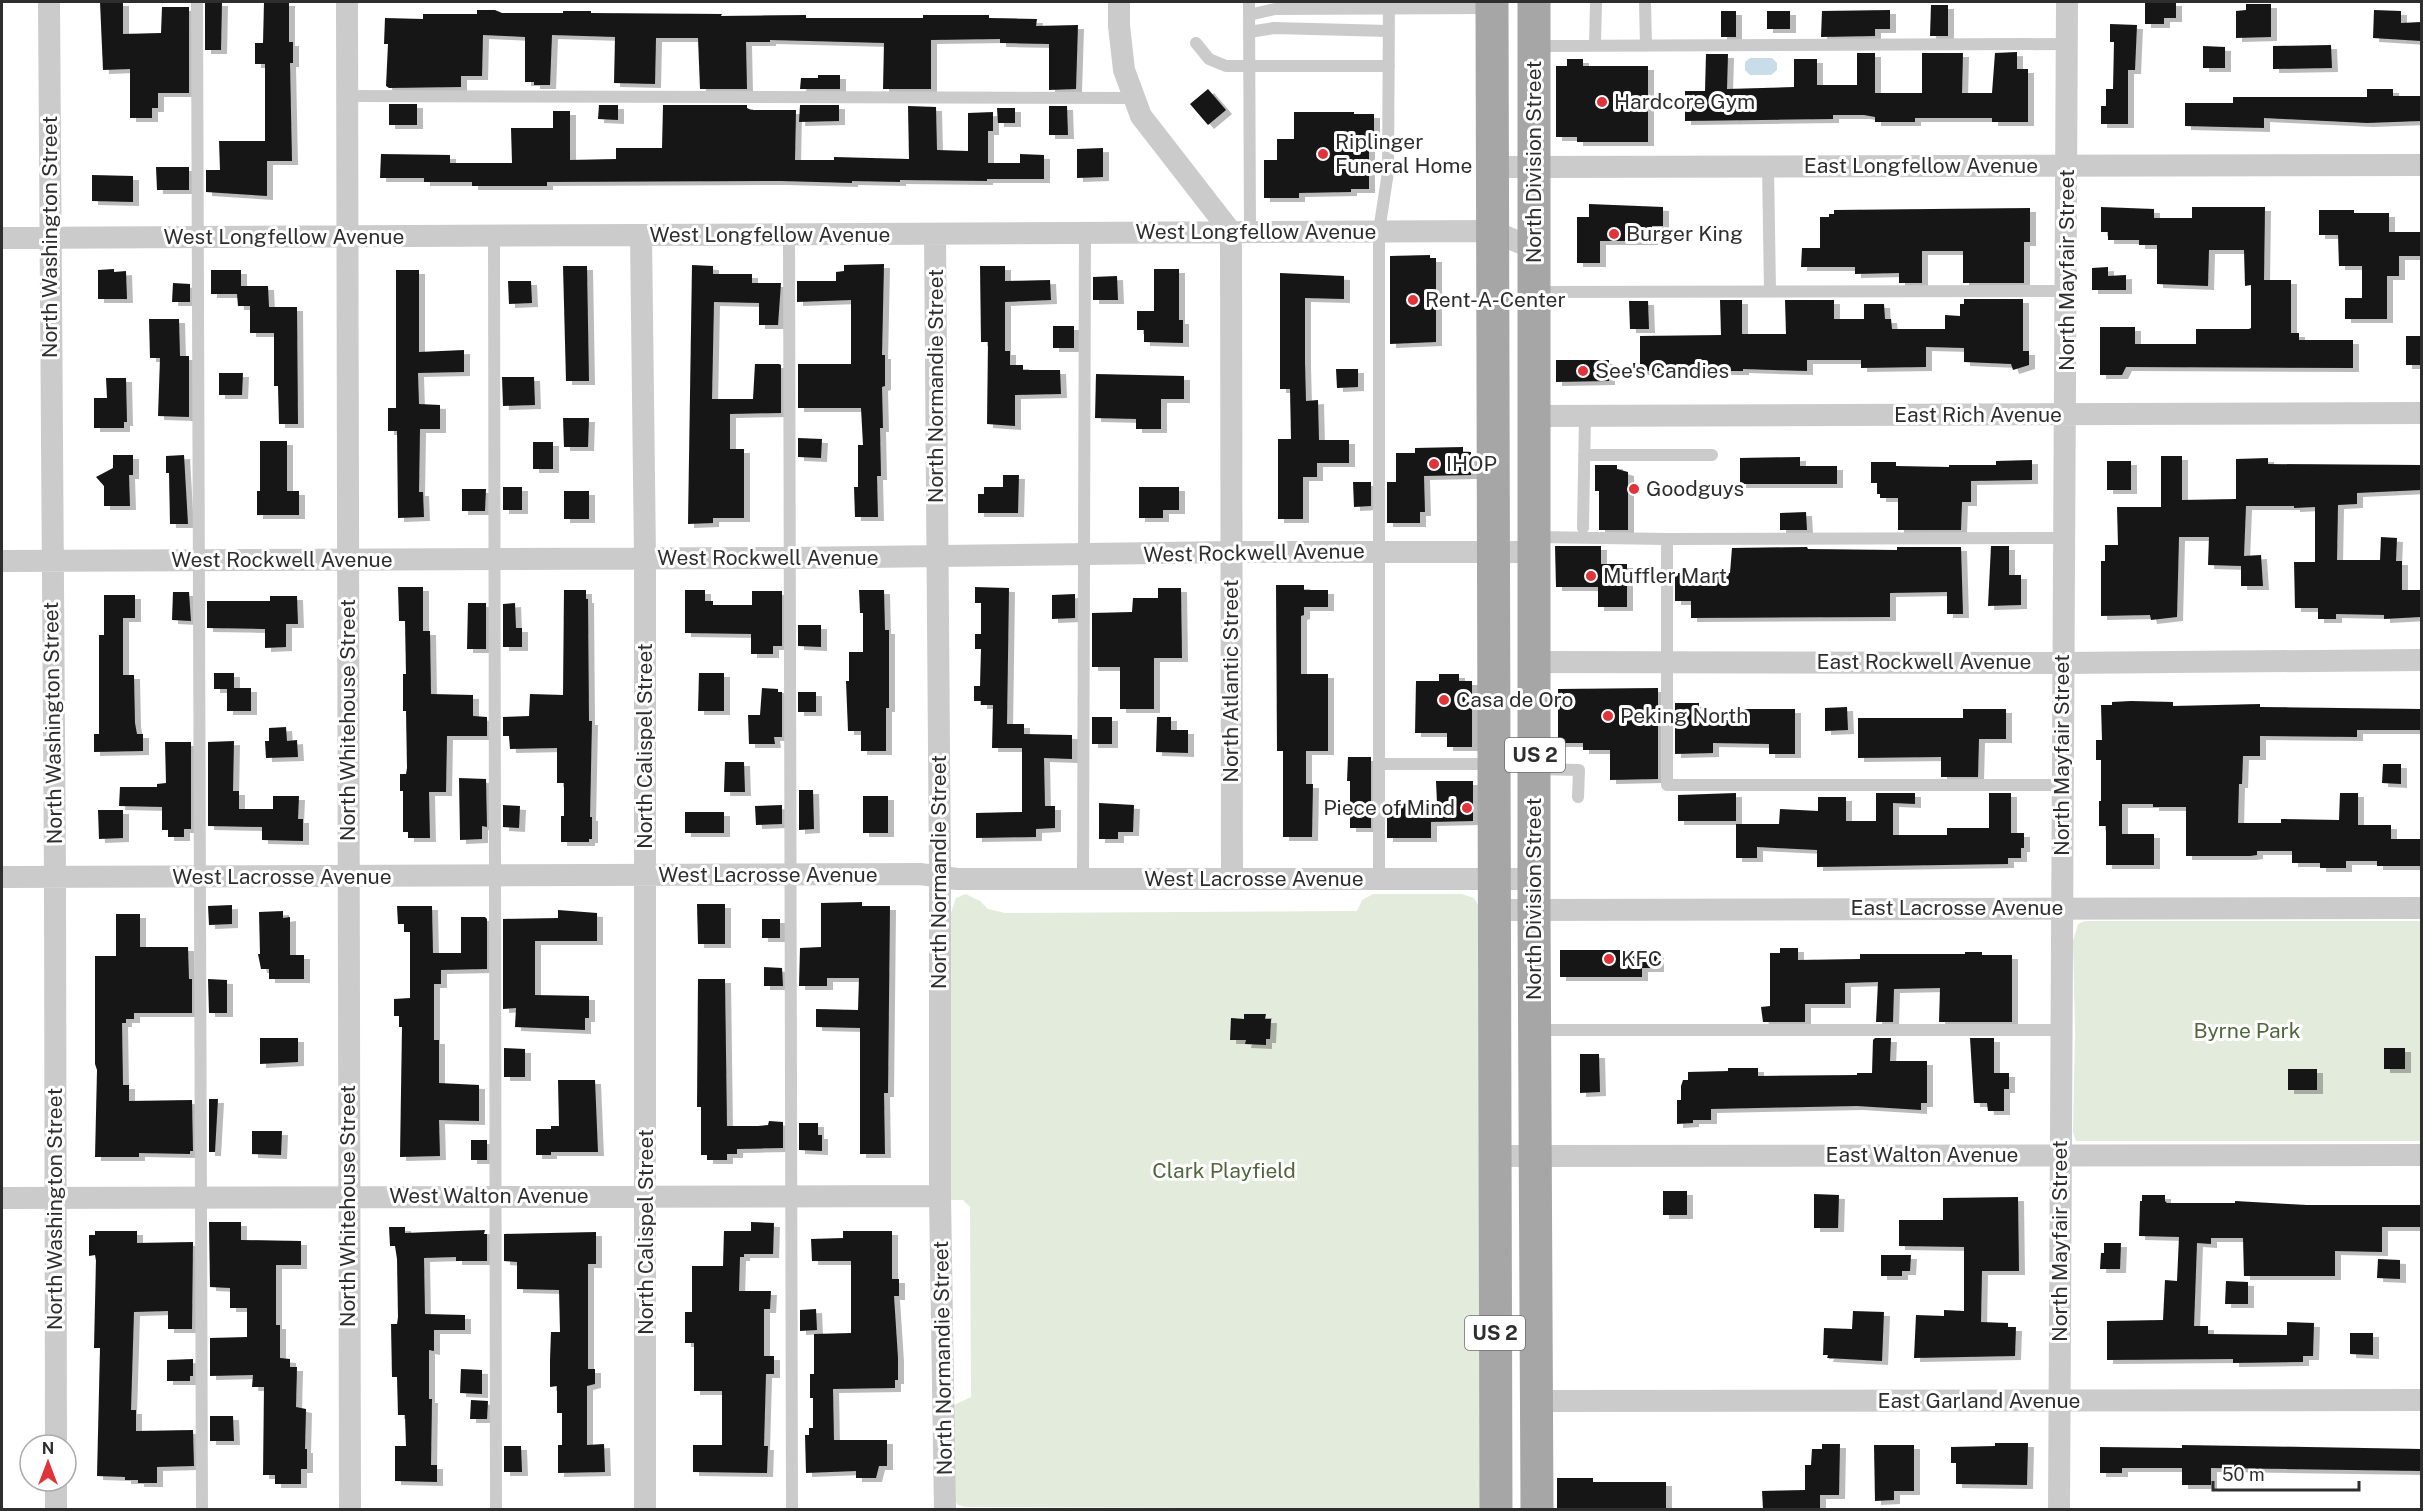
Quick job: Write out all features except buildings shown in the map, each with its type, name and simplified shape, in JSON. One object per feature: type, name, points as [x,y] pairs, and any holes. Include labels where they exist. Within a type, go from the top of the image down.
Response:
[{"type":"main road","name":"North Division Street","points":[[1534,2],[1534,1030],[1537,1509]]},
{"type":"main road","name":"North Division Street","points":[[1496,1509],[1492,167],[1502,4]]},
{"type":"main road","points":[[1502,4],[1534,46]]},
{"type":"street","name":"North Washington Street","points":[[49,2],[56,1433]]},
{"type":"street","name":"North Whitehouse Street","points":[[347,2],[350,1509]]},
{"type":"street","points":[[1119,2],[1119,26],[1125,69],[1141,116],[1240,232]]},
{"type":"street","name":"North Mayfair Street","points":[[2059,1509],[2067,2]]},
{"type":"street","name":"East Longfellow Avenue","points":[[1492,167],[2421,165]]},
{"type":"street","name":"West Longfellow Avenue","points":[[2,238],[1492,231],[1535,249]]},
{"type":"street","name":"North Atlantic Street","points":[[1232,879],[1231,552],[1240,232]]},
{"type":"street","name":"North Normandie Street","points":[[935,234],[940,1196],[945,1509]]},
{"type":"street","name":"North Calispel Street","points":[[641,235],[645,558],[647,1196],[645,1509]]},
{"type":"street","name":"East Rich Avenue","points":[[1535,416],[2421,413]]},
{"type":"street","name":"West Rockwell Avenue","points":[[2,561],[791,558],[1493,551],[1535,544]]},
{"type":"street","name":"East Rockwell Avenue","points":[[1535,662],[2062,663],[2421,660]]},
{"type":"street","name":"West Lacrosse Avenue","points":[[2,877],[920,874],[957,879],[1379,879],[1493,894],[1534,894]]},
{"type":"street","name":"East Lacrosse Avenue","points":[[1493,894],[2061,908],[2421,908]]},
{"type":"street","name":"East Walton Avenue","points":[[1494,1156],[2421,1155]]},
{"type":"street","name":"West Walton Avenue","points":[[2,1198],[940,1196]]},
{"type":"street","name":"East Garland Avenue","points":[[1537,1401],[2421,1400]]},
{"type":"street","points":[[56,1493],[56,1509]]},
{"type":"lane","points":[[197,2],[199,237],[197,560],[201,878],[202,1509]]},
{"type":"lane","points":[[1240,232],[1249,67],[1249,2]]},
{"type":"lane","points":[[1595,46],[1596,2]]},
{"type":"lane","points":[[1646,2],[1646,46]]},
{"type":"lane","points":[[1249,15],[1275,9],[1502,4]]},
{"type":"lane","points":[[1379,879],[1379,231],[1388,172],[1389,5]]},
{"type":"lane","points":[[1249,32],[1274,28],[1389,31]]},
{"type":"lane","points":[[1196,43],[1209,59],[1226,66],[1389,66]]},
{"type":"lane","points":[[1534,46],[2067,44]]},
{"type":"lane","points":[[347,96],[1135,98]]},
{"type":"lane","points":[[1768,167],[1770,291]]},
{"type":"lane","points":[[1083,879],[1085,234]]},
{"type":"lane","points":[[789,235],[792,1509]]},
{"type":"lane","points":[[494,236],[496,1509]]},
{"type":"lane","points":[[1534,292],[2067,291]]},
{"type":"lane","points":[[1583,528],[1585,416]]},
{"type":"lane","points":[[1584,455],[1712,455]]},
{"type":"lane","points":[[1535,544],[1666,539],[2065,538]]},
{"type":"lane","points":[[1666,539],[1666,785],[2062,785]]},
{"type":"lane","points":[[1379,764],[1493,764]]},
{"type":"lane","points":[[1534,769],[1579,770],[1578,797]]},
{"type":"lane","points":[[1534,1030],[2060,1030]]},
{"type":"green space","name":"Clark Playfield","points":[[966,894],[980,901],[988,909],[1005,913],[1357,911],[1362,900],[1373,894],[1462,894],[1474,898],[1478,905],[1482,1509],[965,1507],[958,1505],[954,1500],[952,1406],[971,1397],[970,1207],[963,1200],[950,1200],[951,913],[956,898]]},
{"type":"green space","name":"Byrne Park","points":[[2085,921],[2421,921],[2421,1141],[2076,1141],[2073,1132],[2075,1030],[2073,941],[2078,924]]},
{"type":"water","points":[[1750,58],[1772,58],[1777,63],[1777,70],[1771,75],[1750,75],[1745,70],[1745,62]]},
{"type":"place","name":"Hardcore Gym","points":[[1602,102]]},
{"type":"place","name":"Riplinger Funeral Home","points":[[1323,154]]},
{"type":"place","name":"Burger King","points":[[1614,234]]},
{"type":"place","name":"Rent-A-Center","points":[[1413,300]]},
{"type":"place","name":"See's Candies","points":[[1583,371]]},
{"type":"place","name":"IHOP","points":[[1434,464]]},
{"type":"place","name":"Goodguys","points":[[1634,489]]},
{"type":"place","name":"Muffler Mart","points":[[1591,576]]},
{"type":"place","name":"Casa de Oro","points":[[1444,700]]},
{"type":"place","name":"Peking North","points":[[1608,716]]},
{"type":"place","name":"Piece of Mind","points":[[1467,808]]},
{"type":"place","name":"KFC","points":[[1609,959]]}]
